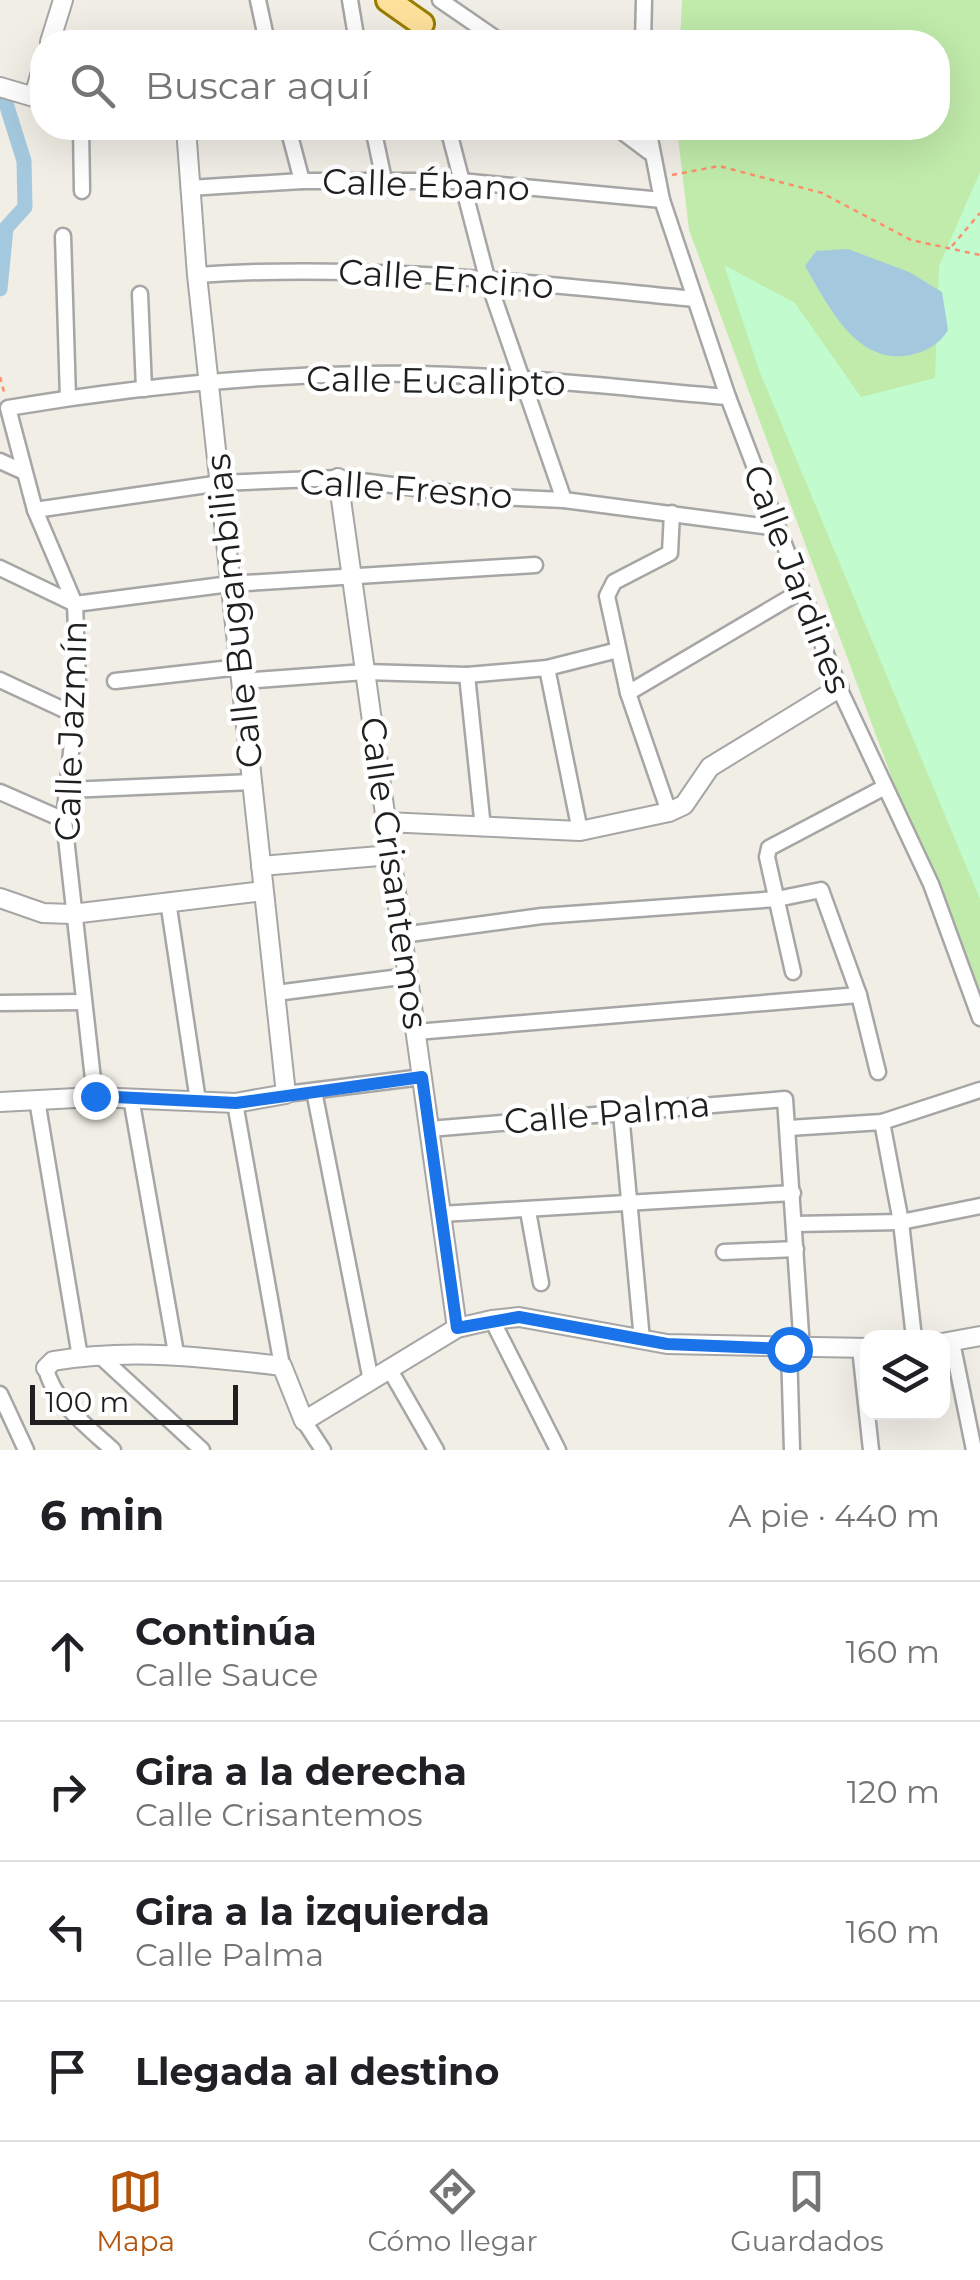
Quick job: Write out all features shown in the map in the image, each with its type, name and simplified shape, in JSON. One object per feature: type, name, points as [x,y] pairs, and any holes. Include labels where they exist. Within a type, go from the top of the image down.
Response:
[{"type":"main road","points":[[388,0],[424,22]]},
{"type":"street","points":[[54,30],[63,0]]},
{"type":"street","points":[[258,0],[264,30]]},
{"type":"street","points":[[350,0],[355,30]]},
{"type":"street","points":[[440,0],[484,30]]},
{"type":"street","points":[[643,30],[644,0]]},
{"type":"street","points":[[81,140],[82,192]]},
{"type":"street","name":"Calle Bugambilias","points":[[187,140],[208,381],[286,1094]]},
{"type":"street","points":[[291,140],[302,181]]},
{"type":"street","points":[[376,140],[384,180]]},
{"type":"street","points":[[451,140],[487,278],[564,500]]},
{"type":"street","points":[[632,140],[649,152]]},
{"type":"street","name":"Calle Jardines","points":[[648,140],[662,200],[776,528],[882,788],[930,884],[980,1018]]},
{"type":"street","name":"Calle Ébano","points":[[190,188],[302,181],[460,181],[662,200]]},
{"type":"street","points":[[63,236],[68,398]]},
{"type":"street","name":"Calle Encino","points":[[197,275],[286,268],[487,278],[695,300]]},
{"type":"street","points":[[140,294],[144,388]]},
{"type":"street","name":"Calle Eucalipto","points":[[8,408],[208,381],[365,374],[519,378],[728,398]]},
{"type":"street","name":"Calle Jazmín","points":[[8,408],[22,472],[75,604],[76,715],[64,820],[95,1096]]},
{"type":"street","points":[[0,461],[22,472]]},
{"type":"street","name":"Calle Fresno","points":[[35,510],[222,483],[338,478],[478,496],[564,500],[776,528]]},
{"type":"street","name":"Calle Crisantemos","points":[[338,478],[457,1328]]},
{"type":"street","points":[[670,812],[628,693],[609,588],[670,553],[672,513]]},
{"type":"street","points":[[0,568],[75,604],[230,584],[535,566]]},
{"type":"street","points":[[628,693],[801,591]]},
{"type":"street","points":[[115,681],[241,674],[467,675],[548,668],[618,650]]},
{"type":"street","points":[[548,668],[580,830]]},
{"type":"street","points":[[467,675],[484,828]]},
{"type":"street","points":[[0,680],[76,715]]},
{"type":"street","points":[[386,822],[580,830],[670,812],[684,804],[710,767],[839,688]]},
{"type":"street","points":[[68,790],[252,782]]},
{"type":"street","points":[[793,972],[767,857],[769,848],[882,788]]},
{"type":"street","points":[[0,792],[64,820]]},
{"type":"street","points":[[261,866],[391,854]]},
{"type":"street","points":[[402,935],[542,916],[777,899],[821,890],[859,995],[878,1072]]},
{"type":"street","points":[[0,898],[42,912],[72,914],[263,891]]},
{"type":"street","points":[[168,901],[198,1101]]},
{"type":"street","points":[[276,993],[408,976]]},
{"type":"street","points":[[416,1032],[859,995]]},
{"type":"street","points":[[0,1003],[82,1002]]},
{"type":"street","points":[[0,1102],[95,1096],[236,1103],[422,1077]]},
{"type":"street","points":[[792,1450],[796,1249],[790,1128],[882,1122],[980,1090]]},
{"type":"street","points":[[314,1091],[370,1382]]},
{"type":"street","points":[[131,1098],[176,1354]]},
{"type":"street","name":"Calle Palma","points":[[429,1130],[785,1098],[790,1128]]},
{"type":"street","points":[[37,1100],[89,1356],[189,1433],[202,1450]]},
{"type":"street","points":[[236,1103],[282,1366],[304,1421],[322,1450]]},
{"type":"street","points":[[621,1113],[642,1340]]},
{"type":"street","points":[[882,1122],[901,1222],[913,1330]]},
{"type":"street","points":[[441,1214],[793,1193]]},
{"type":"street","points":[[795,1224],[901,1222],[980,1207]]},
{"type":"street","points":[[528,1210],[541,1282]]},
{"type":"street","points":[[724,1252],[796,1249]]},
{"type":"street","points":[[304,1421],[457,1328],[492,1320],[519,1317],[642,1340],[796,1349],[860,1348]]},
{"type":"street","points":[[492,1320],[558,1450]]},
{"type":"street","points":[[950,1341],[980,1336]]},
{"type":"street","points":[[950,1353],[976,1445]]},
{"type":"street","points":[[112,1450],[79,1418],[46,1368],[53,1361],[176,1354],[282,1366]]},
{"type":"street","points":[[390,1370],[436,1450]]},
{"type":"street","points":[[0,1394],[26,1450]]},
{"type":"street","points":[[868,1420],[870,1450]]},
{"type":"path","points":[[656,178],[719,166],[822,193],[911,240],[980,254]]},
{"type":"path","points":[[952,246],[980,213]]},
{"type":"path","points":[[0,377],[8,408]]},
{"type":"green space","points":[[682,0],[980,0],[980,1016],[689,230],[678,140],[950,140],[950,30],[681,30]]},
{"type":"green space","points":[[980,172],[980,899],[759,370],[724,265],[795,303],[861,397],[935,378],[939,266]]},
{"type":"water","points":[[848,249],[909,272],[942,292],[948,330],[941,339],[917,353],[892,356],[859,342],[834,314],[805,266],[816,251]]},
{"type":"waterway","points":[[0,84],[24,161],[25,207],[6,228],[0,289]]},
{"type":"route","points":[[95,1096],[236,1103],[422,1077],[457,1328],[519,1317],[667,1344],[789,1349]]}]
